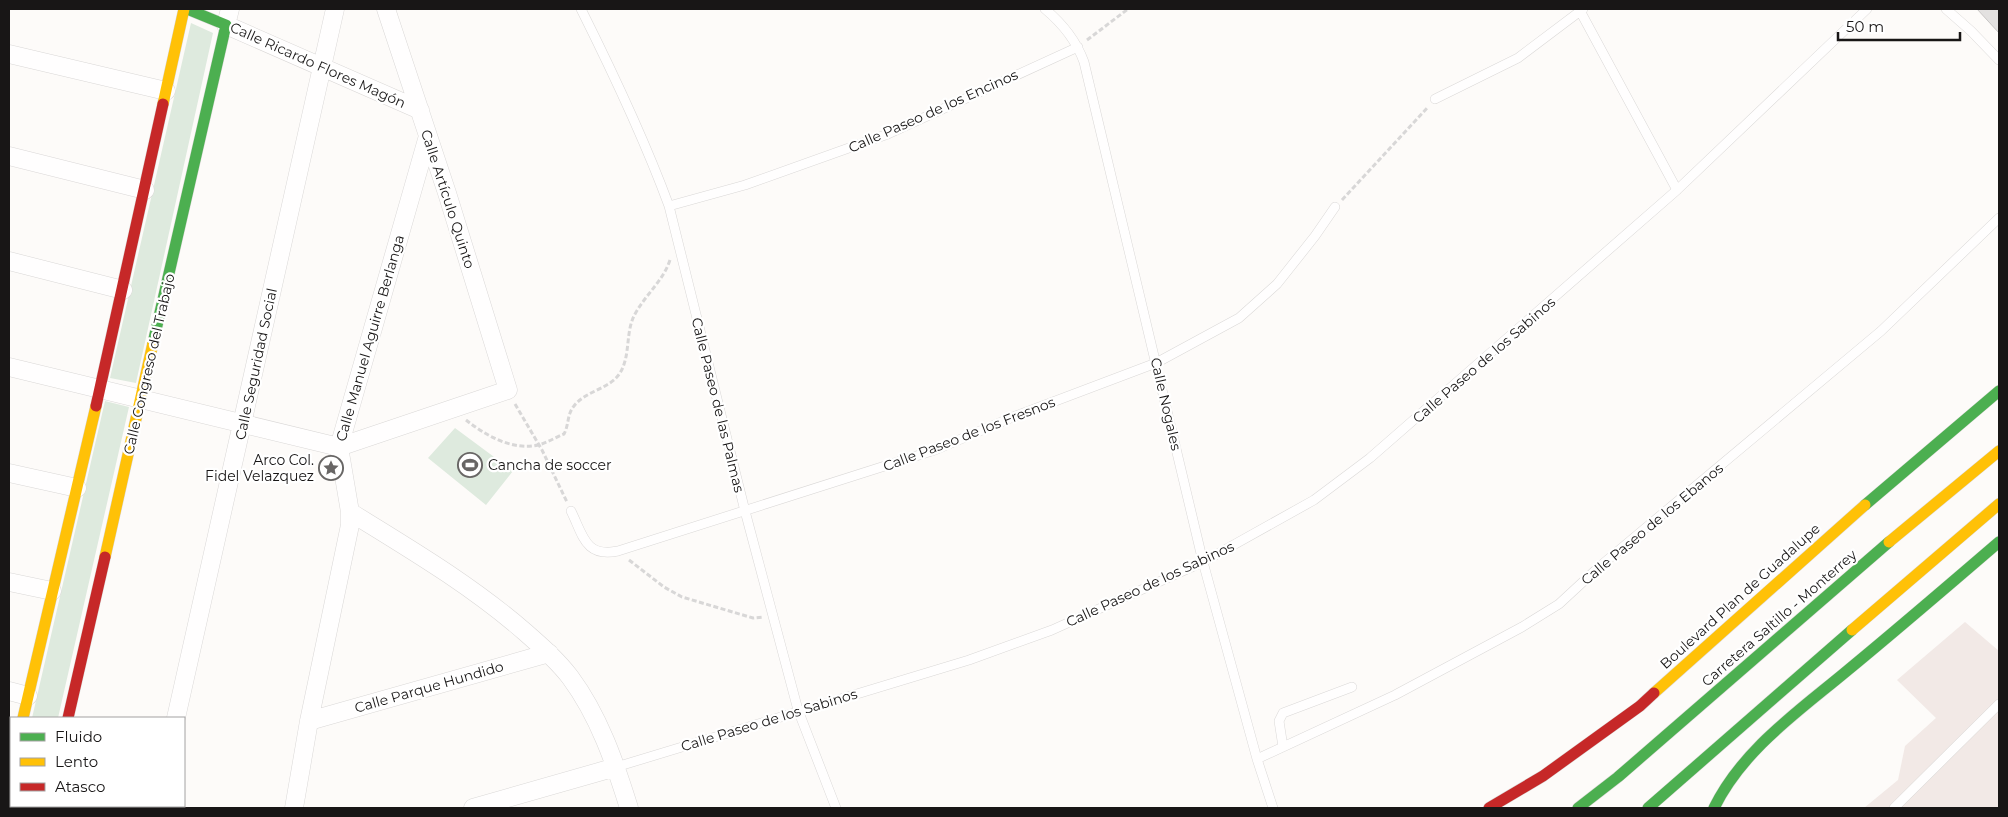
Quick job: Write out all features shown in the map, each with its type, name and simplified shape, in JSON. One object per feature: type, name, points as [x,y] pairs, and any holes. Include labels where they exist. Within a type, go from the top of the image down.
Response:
[{"type":"main road","name":"Calle Ricardo Flores Magón","points":[[185,9],[228,17]]},
{"type":"main road","points":[[23,717],[146,190],[185,9]]},
{"type":"main road","name":"Calle Congreso del Trabajo","points":[[68,717],[228,17]]},
{"type":"main road","name":"Boulevard Plan de Guadalupe","points":[[1489,808],[1543,776],[1640,706],[1838,530],[1999,391]]},
{"type":"main road","name":"Carretera Saltillo - Monterrey","points":[[1578,808],[1618,777],[1900,533],[1999,451]]},
{"type":"main road","points":[[1648,808],[1999,504]]},
{"type":"main road","points":[[1881,563],[1891,552],[1900,533]]},
{"type":"main road","points":[[1714,808],[1722,789],[1744,762],[1783,725],[1999,542]]},
{"type":"main road","points":[[1620,790],[1749,679]]},
{"type":"street","name":"Calle Seguridad Social","points":[[176,717],[335,9]]},
{"type":"street","name":"Calle Artículo Quinto","points":[[386,9],[447,192],[508,390]]},
{"type":"street","name":"Calle Ricardo Flores Magón","points":[[228,17],[321,68],[420,110]]},
{"type":"street","points":[[9,54],[166,91]]},
{"type":"street","name":"Calle Manuel Aguirre Berlanga","points":[[294,808],[308,721],[350,525],[350,512],[339,447],[428,136]]},
{"type":"street","points":[[9,156],[146,190]]},
{"type":"street","points":[[9,261],[123,290]]},
{"type":"street","points":[[9,367],[339,447],[508,390]]},
{"type":"street","points":[[9,473],[76,488]]},
{"type":"street","points":[[350,512],[448,572],[509,618],[549,653],[570,677],[589,706],[616,766],[629,808]]},
{"type":"street","points":[[9,582],[52,592]]},
{"type":"street","name":"Calle Parque Hundido","points":[[308,721],[549,653]]},
{"type":"street","points":[[9,691],[28,696]]},
{"type":"street","name":"Calle Paseo de los Sabinos","points":[[473,808],[491,806],[616,766]]},
{"type":"lane","name":"Calle Paseo de las Palmas","points":[[581,9],[625,97],[669,206],[745,511],[798,710],[836,808]]},
{"type":"lane","name":"Calle Nogales","points":[[1045,9],[1068,32],[1078,47],[1084,62],[1203,562],[1257,759],[1273,808]]},
{"type":"lane","name":"Calle Paseo de los Sabinos","points":[[616,766],[969,660],[1042,633],[1203,562],[1314,500],[1370,458],[1677,190],[1866,9]]},
{"type":"lane","points":[[1946,9],[1999,60]]},
{"type":"lane","points":[[1435,99],[1518,58],[1581,10],[1677,190]]},
{"type":"lane","name":"Calle Paseo de los Encinos","points":[[669,206],[754,182],[888,134],[1078,47]]},
{"type":"lane","name":"Calle Paseo de los Fresnos","points":[[571,510],[588,546],[597,552],[616,552],[935,450],[1013,417],[1156,363],[1239,318],[1277,284],[1315,236],[1334,207]]},
{"type":"lane","name":"Calle Paseo de los Ebanos","points":[[1257,759],[1395,695],[1505,636],[1559,604],[1599,567],[1880,331],[1999,218]]},
{"type":"lane","points":[[1284,746],[1278,721],[1284,713],[1352,687]]},
{"type":"lane","points":[[1894,808],[1999,704]]},
{"type":"path","points":[[1078,47],[1128,9]]},
{"type":"path","points":[[1334,207],[1435,99]]},
{"type":"path","points":[[451,409],[476,428],[497,440],[513,444],[539,445],[564,434],[572,407],[578,401],[615,378],[620,372],[626,359],[630,328],[634,315],[659,283],[667,268],[677,240]]},
{"type":"path","points":[[508,390],[539,445],[571,510]]},
{"type":"path","points":[[616,552],[664,587],[682,597],[753,618],[773,616]]},
{"type":"shaded area","points":[[191,23],[213,33],[136,383],[110,378]]},
{"type":"shaded area","points":[[105,401],[129,407],[58,717],[32,717]]},
{"type":"shaded area","name":"Cancha de soccer","points":[[455,428],[513,471],[486,505],[428,458]]},
{"type":"shaded area","points":[[1965,622],[1999,651],[1999,808],[1864,808],[1898,780],[1905,746],[1936,718],[1897,680]]},
{"type":"building","points":[[1977,9],[1999,9],[1999,33]]},
{"type":"traffic: fast","points":[[153,343],[226,25],[187,9]]},
{"type":"traffic: fast","points":[[1865,505],[1999,391]]},
{"type":"traffic: fast","points":[[1578,808],[1618,777],[1889,542]]},
{"type":"traffic: fast","points":[[1714,808],[1740,767],[1774,732],[1999,542]]},
{"type":"traffic: fast","points":[[1648,808],[1852,630]]},
{"type":"traffic: slow","points":[[163,104],[184,9]]},
{"type":"traffic: slow","points":[[105,557],[153,343]]},
{"type":"traffic: slow","points":[[23,717],[96,406]]},
{"type":"traffic: slow","points":[[1889,542],[1999,451]]},
{"type":"traffic: slow","points":[[1852,630],[1999,504]]},
{"type":"traffic: slow","points":[[1654,693],[1865,505]]},
{"type":"traffic: slow","points":[[9,779],[10,774]]},
{"type":"traffic: jam","points":[[96,406],[163,104]]},
{"type":"traffic: jam","points":[[68,717],[105,557]]},
{"type":"traffic: jam","points":[[1489,808],[1543,776],[1640,706],[1654,693]]},
{"type":"place","name":"Cancha de soccer","points":[[470,465]]},
{"type":"place","name":"Arco Col. Fidel Velazquez","points":[[331,468]]}]
